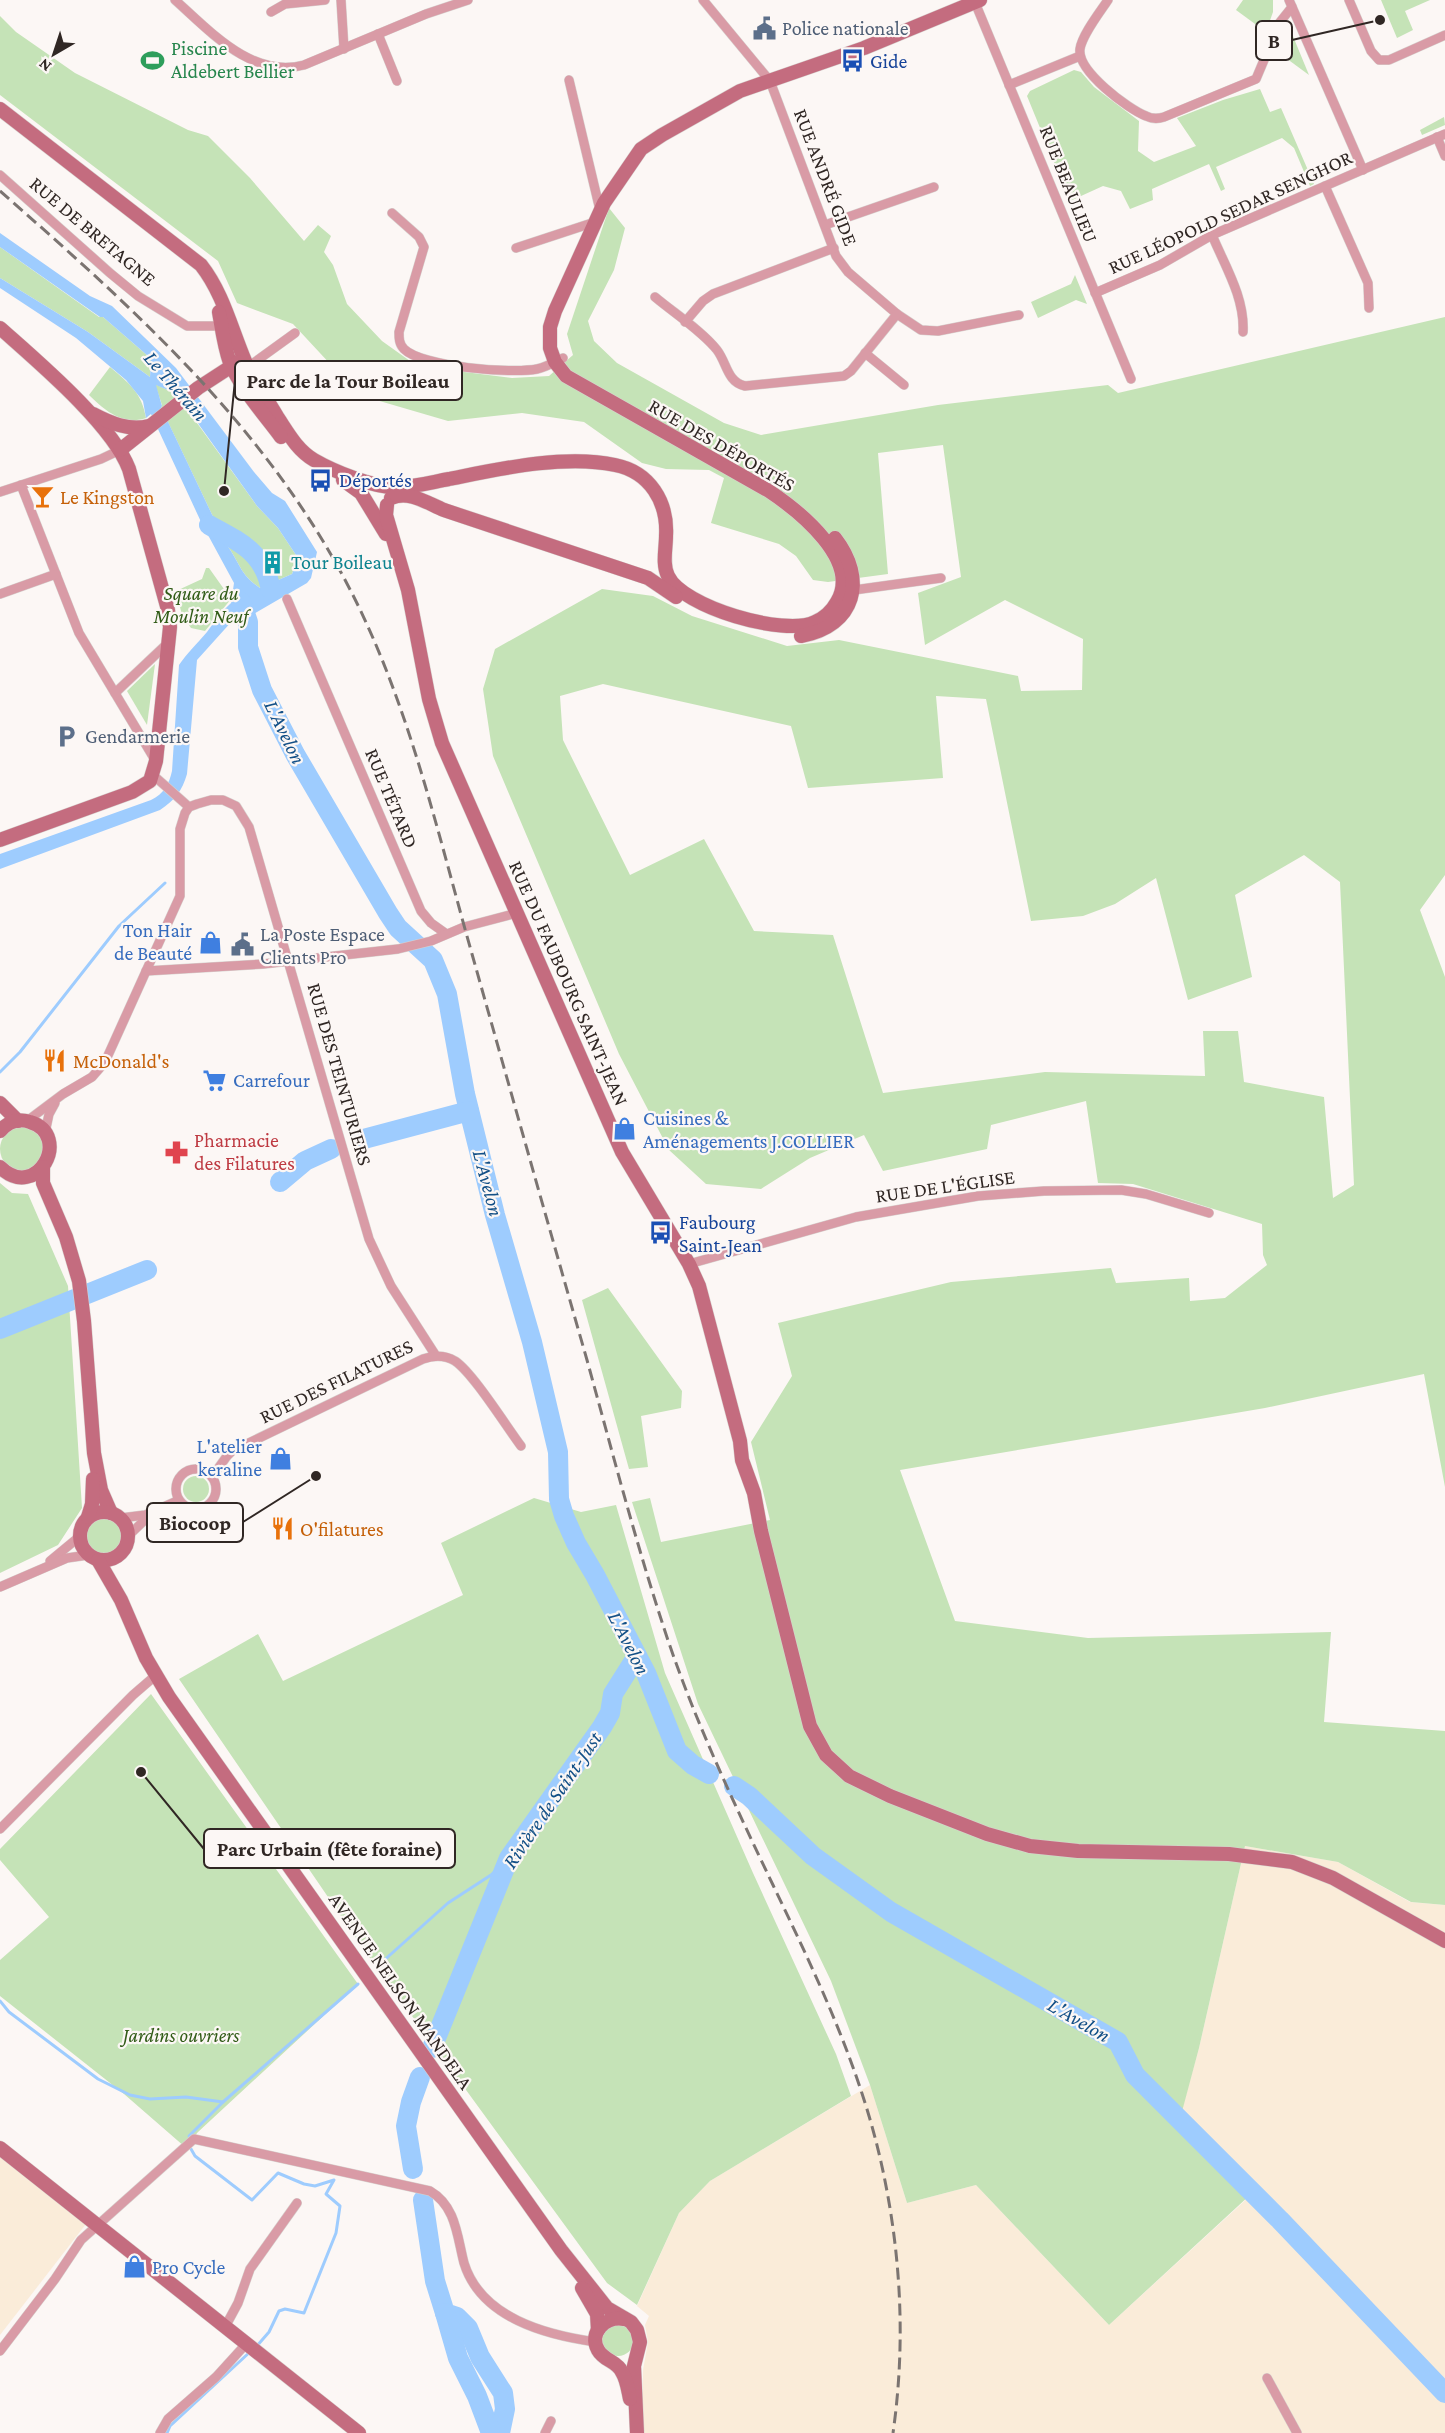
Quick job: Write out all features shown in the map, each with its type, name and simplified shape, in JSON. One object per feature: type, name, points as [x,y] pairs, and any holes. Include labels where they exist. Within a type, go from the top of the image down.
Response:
[{"type":"street","points":[[175,0],[230,47],[261,63],[284,68],[298,67],[344,49],[437,5],[468,0]]},
{"type":"street","points":[[272,12],[285,4],[325,0]]},
{"type":"street","points":[[341,0],[344,49]]},
{"type":"street","name":"RUE ANDRÉ GIDE","points":[[703,0],[770,81],[839,261],[848,272],[916,328],[932,332],[1019,315]]},
{"type":"street","points":[[1108,0],[1082,42],[1080,56],[1095,80],[1140,113],[1147,117],[1160,118],[1256,79],[1280,22],[1291,4]]},
{"type":"street","points":[[1349,0],[1371,51],[1379,60],[1389,60],[1445,35]]},
{"type":"street","points":[[392,213],[419,237],[424,247],[401,321],[400,344],[410,353],[440,364],[521,370],[543,367],[559,360],[549,340],[552,320],[569,276],[598,216],[630,163],[648,144],[740,91],[790,76],[864,48],[976,1]]},
{"type":"street","name":"RUE BEAULIEU","points":[[976,1],[1131,379]]},
{"type":"street","points":[[1291,4],[1363,170]]},
{"type":"street","points":[[378,34],[397,81]]},
{"type":"street","points":[[1009,86],[1080,56]]},
{"type":"street","points":[[568,81],[598,216]]},
{"type":"street","points":[[0,109],[192,256],[204,269],[215,287],[251,397],[290,448],[308,463],[356,488],[367,504],[377,510],[404,495],[648,578],[697,610],[765,630],[797,636],[820,631],[831,624],[845,610],[854,590],[941,578]]},
{"type":"street","points":[[1441,136],[1445,156]]},
{"type":"street","name":"RUE LÉOPOLD SEDAR SENGHOR","points":[[1095,293],[1160,265],[1212,235],[1441,136]]},
{"type":"street","name":"RUE DE BRETAGNE","points":[[0,175],[114,278],[138,296],[187,326],[227,326]]},
{"type":"street","points":[[1325,186],[1368,283],[1369,308]]},
{"type":"street","points":[[825,225],[934,187]]},
{"type":"street","points":[[516,248],[598,216]]},
{"type":"street","points":[[1212,235],[1244,311],[1243,332]]},
{"type":"street","points":[[685,322],[703,301],[713,294],[834,248]]},
{"type":"street","points":[[655,297],[717,350],[732,378],[746,386],[839,377],[848,374],[897,314]]},
{"type":"street","points":[[0,328],[44,367],[85,410],[120,450],[129,469],[169,615],[156,761],[158,780],[181,797],[189,807],[180,824],[180,896],[100,1070],[23,1121],[9,1124],[0,1131]]},
{"type":"street","points":[[0,492],[101,459],[120,450],[198,388],[295,333]]},
{"type":"street","points":[[866,353],[904,385]]},
{"type":"street","name":"RUE DES DÉPORTÉS","points":[[559,360],[566,376],[575,383],[779,498],[808,523],[831,549],[839,563],[843,585],[837,603],[821,619],[803,626],[780,626],[701,604],[674,585],[666,570]]},
{"type":"street","name":"RUE DES DÉPORTÉS","points":[[559,360],[583,378],[757,473],[796,500],[842,548],[850,567],[854,590]]},
{"type":"street","points":[[241,364],[300,449],[319,462],[388,491],[388,503]]},
{"type":"street","points":[[85,410],[125,426],[138,428],[151,425]]},
{"type":"street","points":[[367,504],[366,491],[378,485],[399,487],[526,465],[596,462],[623,467],[647,481],[661,501],[666,527],[666,570],[659,578],[648,578]]},
{"type":"street","points":[[428,503],[423,497],[423,492],[430,482]]},
{"type":"street","points":[[21,485],[79,633],[156,761]]},
{"type":"street","name":"RUE DU FAUBOURG SAINT-JEAN","points":[[388,503],[386,515],[408,590],[429,699],[442,743],[625,1158],[689,1264],[703,1299],[740,1441],[742,1460],[752,1484],[761,1531],[802,1688],[823,1736],[839,1757],[867,1778],[945,1817],[1006,1840],[1048,1849],[1229,1854],[1292,1862],[1333,1878],[1445,1941]]},
{"type":"street","name":"RUE DU FAUBOURG SAINT-JEAN","points":[[367,504],[400,563]]},
{"type":"street","points":[[0,594],[56,574]]},
{"type":"street","name":"RUE TÉTARD","points":[[287,599],[421,911],[428,920],[445,933]]},
{"type":"street","points":[[115,693],[168,642]]},
{"type":"street","points":[[0,840],[132,792],[158,780]]},
{"type":"street","name":"RUE DES TEINTURIERS","points":[[189,807],[218,800],[233,804],[242,812],[249,827],[369,1239],[391,1286],[435,1356]]},
{"type":"street","points":[[146,970],[288,962],[406,947],[431,941],[445,933],[517,913]]},
{"type":"street","points":[[45,1134],[49,1114],[58,1099]]},
{"type":"street","points":[[0,1103],[23,1121],[38,1125],[45,1134],[50,1152],[43,1167],[43,1183],[70,1249],[79,1281],[94,1453],[101,1491],[116,1516],[126,1525],[128,1536],[126,1547],[119,1555],[109,1560],[93,1557],[67,1558],[0,1587]]},
{"type":"street","points":[[0,1167],[9,1174],[23,1177],[34,1174],[43,1167]]},
{"type":"street","points":[[23,1177],[40,1191],[54,1211]]},
{"type":"street","name":"RUE DE L'ÉGLISE","points":[[689,1264],[856,1217],[978,1196],[1044,1191],[1121,1190],[1146,1194],[1209,1213]]},
{"type":"street","name":"RUE DES FILATURES","points":[[212,1477],[226,1455],[232,1451],[423,1359],[435,1356],[449,1359],[464,1369],[521,1446]]},
{"type":"street","points":[[93,1557],[82,1547],[79,1537],[82,1525],[88,1517],[92,1499],[94,1453]]},
{"type":"street","points":[[198,1469],[212,1477],[216,1490],[209,1504],[200,1509],[193,1509],[179,1500],[177,1485],[183,1474],[198,1469]]},
{"type":"street","points":[[88,1517],[100,1512],[116,1516],[139,1517],[179,1500]]},
{"type":"street","points":[[128,1536],[157,1511]]},
{"type":"street","points":[[38,1569],[79,1537]]},
{"type":"street","name":"AVENUE NELSON MANDELA","points":[[119,1555],[116,1570],[121,1600],[135,1636],[155,1676],[561,2250],[607,2308],[624,2319]]},
{"type":"street","name":"AVENUE NELSON MANDELA","points":[[93,1557],[121,1600]]},
{"type":"street","points":[[0,1829],[4,1818],[155,1676]]},
{"type":"street","points":[[0,2351],[55,2279],[81,2240],[194,2139],[425,2188],[437,2194],[446,2204],[468,2272],[489,2301],[510,2316],[541,2331],[597,2336]]},
{"type":"street","points":[[0,2148],[359,2433]]},
{"type":"street","points":[[225,2327],[238,2303],[250,2269],[297,2203]]},
{"type":"street","name":"AVENUE NELSON MANDELA","points":[[561,2250],[597,2314],[597,2336]]},
{"type":"street","points":[[624,2319],[631,2322],[640,2340],[634,2362],[637,2428],[623,2373],[618,2366],[600,2354],[597,2336],[609,2320],[624,2319]]},
{"type":"street","points":[[160,2433],[168,2420],[216,2377],[246,2344]]},
{"type":"street","points":[[610,2361],[625,2361],[638,2350]]},
{"type":"street","points":[[1267,2378],[1297,2433]]},
{"type":"street","points":[[545,2433],[551,2421]]},
{"type":"shaded area","points":[[1245,1846],[1338,1862],[1410,1902],[1445,1905],[1445,2433],[642,2433],[643,2370],[648,2342],[645,2325],[649,2316],[637,2306],[679,2213],[710,2181],[870,2085],[907,2203],[976,2185],[1109,2325],[1250,2196],[1179,2120],[1199,2048]]},
{"type":"shaded area","points":[[0,2156],[86,2224],[0,2335]]},
{"type":"green space","points":[[1243,0],[1273,0],[1273,12],[1266,32],[1236,10]]},
{"type":"green space","points":[[1381,0],[1430,0],[1405,11],[1413,30],[1397,38]]},
{"type":"green space","points":[[0,16],[16,32],[75,73],[188,130],[208,136],[250,178],[304,241],[318,225],[331,236],[324,252],[333,265],[347,304],[382,341],[417,366],[512,378],[549,376],[573,355],[567,334],[609,208],[625,228],[614,270],[588,321],[594,341],[617,363],[724,423],[761,435],[938,405],[1108,385],[1118,393],[1445,317],[1445,875],[1420,910],[1445,977],[1445,1487],[1424,1374],[1265,1408],[900,1470],[955,1621],[1088,1638],[1331,1632],[1324,1722],[1445,1731],[1445,1905],[1411,1902],[1338,1862],[1245,1846],[1199,2048],[1180,2119],[1250,2195],[1109,2325],[976,2185],[907,2203],[870,2085],[831,1981],[698,1704],[632,1502],[650,1498],[661,1542],[770,1520],[751,1442],[792,1376],[778,1323],[951,1282],[1111,1268],[1116,1283],[1189,1278],[1190,1301],[1225,1298],[1267,1265],[1263,1255],[1262,1224],[1133,1184],[1098,1183],[1086,1101],[991,1125],[987,1149],[883,1171],[864,1135],[810,1158],[761,1189],[706,1184],[669,1150],[619,1054],[493,756],[483,689],[495,649],[602,589],[653,596],[692,616],[787,646],[839,640],[1018,676],[1021,691],[1082,690],[1083,639],[1005,600],[925,645],[918,593],[961,577],[943,445],[878,453],[888,574],[828,582],[813,580],[796,556],[779,544],[711,523],[724,478],[709,470],[666,469],[642,463],[584,422],[522,413],[448,421],[359,395],[293,324],[237,303],[218,261],[0,95]],"holes":[[[603,684],[791,726],[808,788],[943,778],[936,696],[986,699],[1031,921],[1083,916],[1115,904],[1156,878],[1188,1000],[1252,977],[1235,895],[1304,855],[1340,882],[1354,1185],[1333,1198],[1324,1097],[1244,1082],[1238,1031],[1203,1031],[1205,1076],[1045,1072],[883,1093],[833,935],[754,931],[704,839],[630,875],[563,740],[560,696]]]},
{"type":"green space","points":[[1284,29],[1290,29],[1309,75],[1275,50]]},
{"type":"green space","points":[[1074,70],[1081,72],[1094,87],[1139,121],[1138,151],[1154,162],[1196,146],[1177,118],[1223,100],[1260,89],[1270,112],[1281,108],[1314,184],[1310,186],[1294,148],[1282,138],[1216,167],[1225,189],[1221,191],[1209,164],[1152,189],[1153,200],[1130,209],[1121,191],[1103,186],[1070,201],[1027,96],[1030,91]]},
{"type":"green space","points":[[1444,117],[1445,125],[1422,135],[1420,130]]},
{"type":"green space","points":[[0,247],[99,317],[103,317],[148,356],[151,361],[150,377],[88,332],[0,278]]},
{"type":"green space","points":[[1075,275],[1087,304],[1076,300],[1038,318],[1031,302],[1071,284]]},
{"type":"green space","points":[[110,367],[138,395],[146,418],[130,420],[114,415],[89,395]]},
{"type":"green space","points":[[155,384],[176,394],[257,506],[278,528],[298,558],[292,574],[260,588],[244,573],[226,544],[168,422]]},
{"type":"green space","name":"Square du Moulin Neuf","points":[[206,568],[209,568],[231,599],[205,631],[191,628],[182,615],[176,591],[202,579]]},
{"type":"green space","points":[[155,664],[147,725],[127,691]]},
{"type":"green space","points":[[22,1127],[37,1134],[44,1149],[37,1164],[22,1171],[7,1164],[0,1149],[7,1134]]},
{"type":"green space","points":[[0,1183],[12,1193],[28,1194],[68,1286],[82,1508],[58,1545],[0,1573]]},
{"type":"green space","points":[[608,1288],[682,1391],[681,1408],[641,1416],[648,1467],[629,1469],[582,1300]]},
{"type":"green space","points":[[196,1476],[205,1480],[209,1489],[205,1498],[196,1502],[187,1498],[183,1489],[187,1480]]},
{"type":"green space","points":[[534,1498],[581,1512],[616,1505],[665,1673],[836,2054],[851,2096],[710,2181],[679,2213],[637,2305],[607,2283],[369,1957],[179,1679],[258,1634],[283,1681],[463,1595],[441,1543]]},
{"type":"green space","points":[[104,1518],[116,1524],[122,1536],[116,1548],[104,1554],[92,1548],[86,1536],[92,1524]]},
{"type":"green space","name":"Jardins ouvriers","points":[[151,1694],[358,1984],[198,2132],[185,2147],[124,2094],[0,1996],[0,1960],[49,1917],[0,1860],[0,1849]]},
{"type":"green space","points":[[618,2324],[629,2329],[634,2340],[629,2351],[618,2356],[607,2351],[602,2340],[607,2329]]},
{"type":"water","points":[[0,233],[90,296],[112,306],[176,368],[254,472],[272,493],[285,501],[317,552],[311,578],[307,583],[240,622],[233,620],[197,660],[187,774],[183,785],[170,803],[160,810],[0,869],[0,854],[151,800],[163,792],[172,771],[179,665],[231,603],[234,583],[202,524],[151,414],[146,418],[143,401],[126,380],[76,338],[0,288],[0,278],[88,332],[150,377],[151,361],[148,356],[103,317],[0,247]],"holes":[[[156,385],[177,394],[257,506],[278,528],[298,558],[292,574],[260,588],[240,568],[226,544],[161,407]]]},
{"type":"waterway","name":"Le Thérain","points":[[209,525],[240,543],[256,557],[263,566],[271,590]]},
{"type":"waterway","name":"L'Avelon","points":[[241,602],[248,622],[248,647],[262,690],[295,754],[388,913],[398,928],[433,960],[447,994],[465,1094],[495,1215],[532,1342],[558,1452],[559,1499],[564,1516],[576,1543],[646,1673],[677,1751],[693,1765],[709,1774]]},
{"type":"waterway","points":[[0,1072],[20,1052],[119,926],[165,883]]},
{"type":"waterway","points":[[360,1140],[469,1111]]},
{"type":"waterway","points":[[280,1182],[305,1161],[331,1149]]},
{"type":"waterway","points":[[0,1329],[147,1270]]},
{"type":"waterway","name":"Rivière de Saint-Just","points":[[432,2048],[509,1858],[602,1727],[610,1713],[613,1694],[637,1656]]},
{"type":"waterway","name":"L'Avelon","points":[[734,1786],[749,1796],[813,1856],[891,1912],[1118,2042],[1135,2075],[1280,2220],[1445,2393]]},
{"type":"waterway","points":[[381,1963],[448,1903],[491,1875],[509,1858]]},
{"type":"waterway","points":[[0,2001],[9,2012],[98,2079],[130,2095],[150,2099],[186,2097],[223,2102],[358,1984]]},
{"type":"waterway","name":"Rivière de Saint-Just","points":[[413,2169],[406,2126],[420,2077]]},
{"type":"waterway","points":[[189,2136],[223,2102]]},
{"type":"waterway","points":[[191,2149],[195,2156],[252,2200],[278,2173],[315,2186],[334,2180],[326,2194],[340,2206],[336,2233],[304,2313],[285,2309],[279,2311],[269,2332],[256,2347]]},
{"type":"waterway","name":"Rivière de Saint-Just","points":[[423,2200],[435,2281],[445,2313],[457,2317],[468,2328],[480,2357],[503,2393],[505,2409],[500,2433]]},
{"type":"waterway","points":[[445,2313],[458,2358],[477,2396],[491,2433]]},
{"type":"waterway","points":[[167,2433],[170,2426],[251,2351]]},
{"type":"railway","points":[[0,191],[145,323],[233,417],[311,521],[344,578],[386,668],[432,810],[632,1524],[673,1656],[713,1755],[835,2021],[872,2126],[888,2195],[897,2263],[900,2331],[893,2433]]},
{"type":"place","name":"B","points":[[1380,20]]},
{"type":"place","name":"Police nationale","points":[[764,28]]},
{"type":"place","name":"Piscine Aldebert Bellier","points":[[153,60]]},
{"type":"place","name":"Gide","points":[[852,61]]},
{"type":"place","name":"Déportés","points":[[321,480]]},
{"type":"place","name":"Parc de la Tour Boileau","points":[[224,491]]},
{"type":"place","name":"Le Kingston","points":[[42,497]]},
{"type":"place","name":"Tour Boileau","points":[[273,562]]},
{"type":"place","name":"Gendarmerie","points":[[67,736]]},
{"type":"place","name":"Ton Hair de Beauté","points":[[210,942]]},
{"type":"place","name":"La Poste Espace Clients Pro","points":[[242,945]]},
{"type":"place","name":"McDonald's","points":[[55,1061]]},
{"type":"place","name":"Carrefour","points":[[215,1080]]},
{"type":"place","name":"Cuisines & Aménagements J.COLLIER","points":[[625,1129]]},
{"type":"place","name":"Pharmacie des Filatures","points":[[176,1152]]},
{"type":"place","name":"Faubourg Saint-Jean","points":[[661,1233]]},
{"type":"place","name":"L'atelier keraline","points":[[280,1458]]},
{"type":"place","name":"Biocoop","points":[[316,1476]]},
{"type":"place","name":"O'filatures","points":[[282,1529]]},
{"type":"place","name":"Parc Urbain (fête foraine)","points":[[141,1772]]},
{"type":"place","name":"Pro Cycle","points":[[134,2267]]}]
